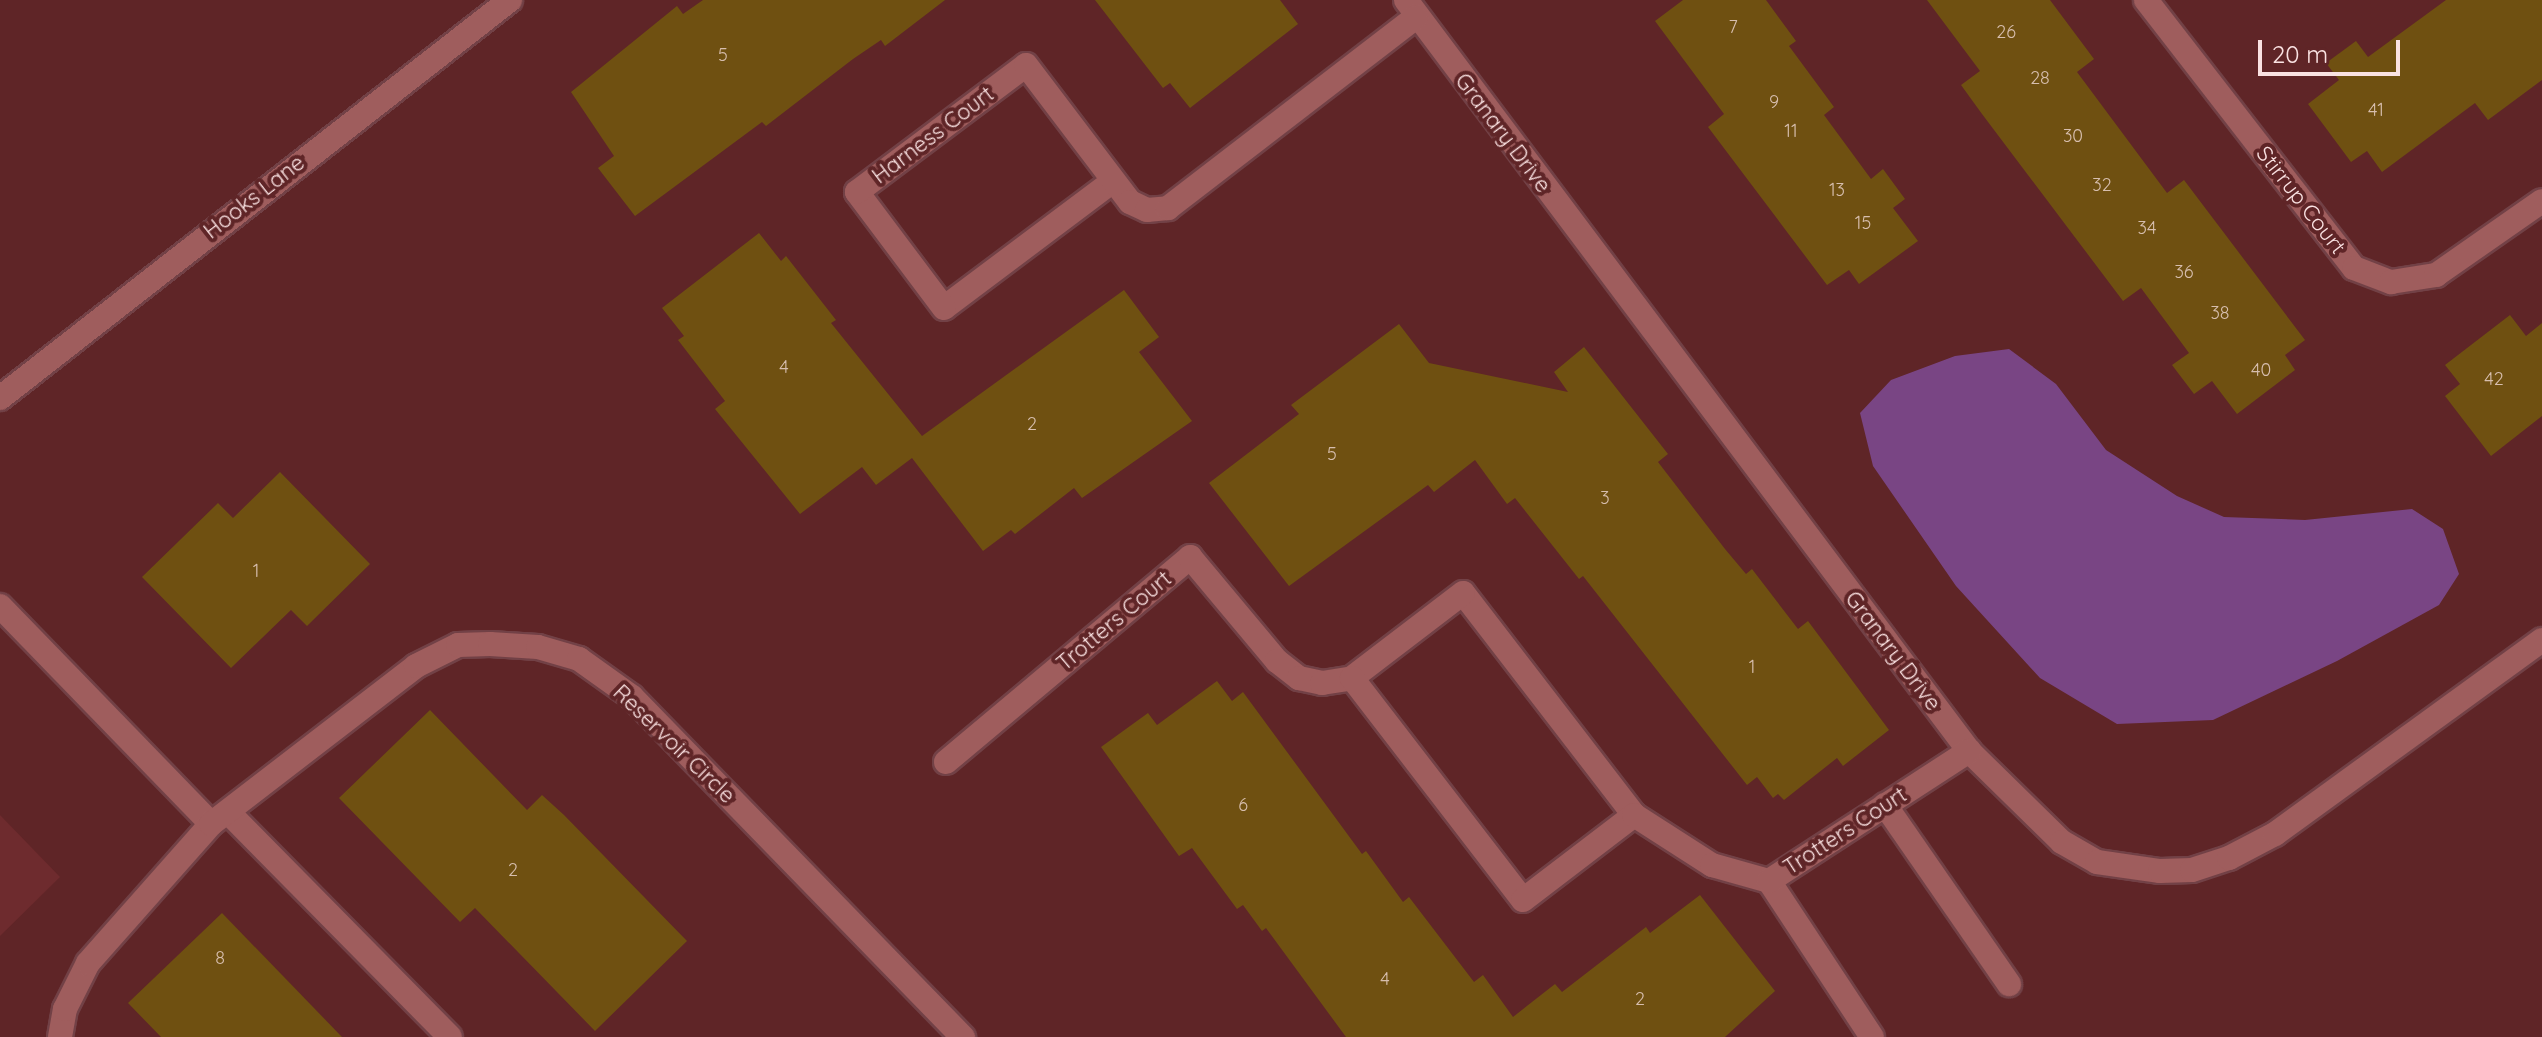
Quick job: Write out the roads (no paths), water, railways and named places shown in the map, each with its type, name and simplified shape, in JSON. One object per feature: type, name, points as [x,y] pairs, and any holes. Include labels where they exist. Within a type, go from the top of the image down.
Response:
[{"type":"street","name":"Hooks Lane","points":[[0,398],[510,0]]},
{"type":"street","name":"Stirrup Court","points":[[2146,0],[2354,268],[2391,282],[2436,275],[2542,201]]},
{"type":"street","name":"Harness Court","points":[[1113,181],[944,308],[857,192],[1026,65],[1130,202],[1147,210],[1168,208],[1411,8]]},
{"type":"street","name":"Granary Drive","points":[[1411,8],[1969,751],[2062,842],[2097,862],[2122,869],[2192,870],[2229,858],[2275,834],[2542,640]]},
{"type":"street","name":"Trotters Court","points":[[946,762],[1190,557],[1277,661],[1299,678],[1322,683],[1352,678],[1463,593],[1634,815],[1712,865],[1769,881],[1969,751]]},
{"type":"street","points":[[0,606],[450,1037]]},
{"type":"street","name":"Reservoir Circle","points":[[60,1037],[65,1009],[88,963],[220,818],[416,666],[458,645],[552,651],[579,659],[632,697],[963,1037]]},
{"type":"street","points":[[1352,678],[1523,900],[1634,815]]},
{"type":"street","points":[[1885,805],[2009,984]]},
{"type":"street","points":[[1769,881],[1872,1037]]}]
